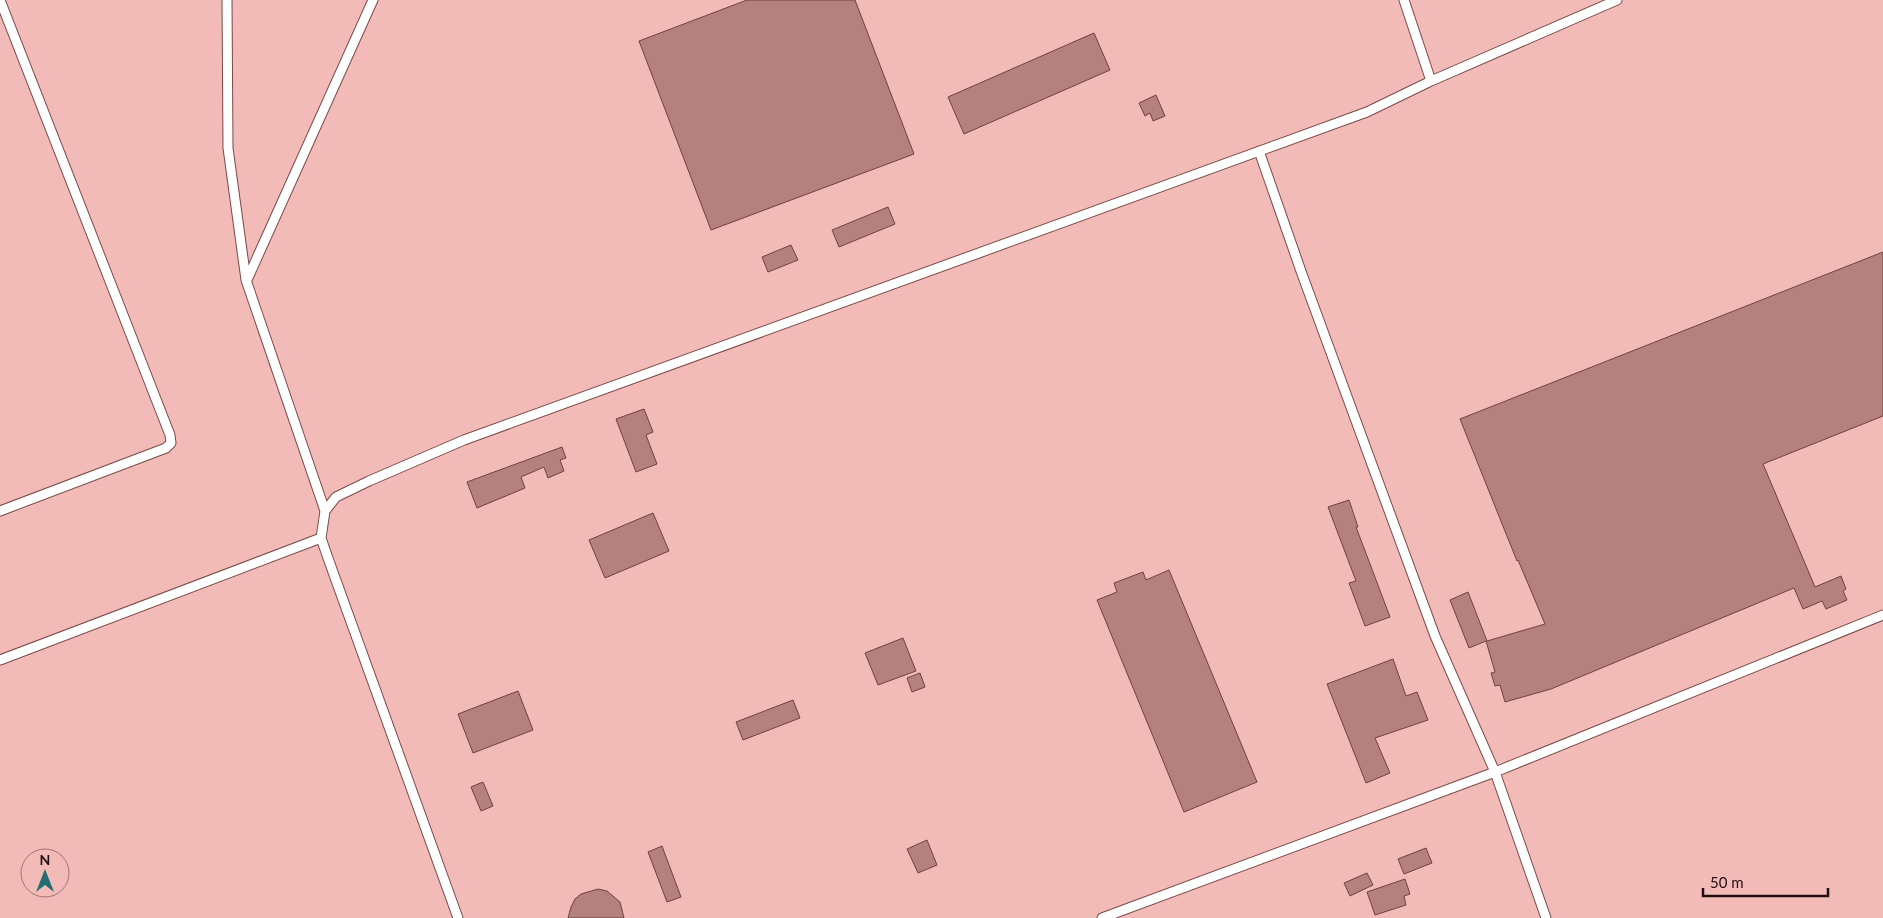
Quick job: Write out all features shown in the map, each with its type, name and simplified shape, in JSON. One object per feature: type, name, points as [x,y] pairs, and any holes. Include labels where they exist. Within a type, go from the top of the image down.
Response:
[{"type":"lane","points":[[0,0],[166,425],[171,443],[166,448],[0,511]]},
{"type":"lane","points":[[227,0],[228,148],[246,280],[325,511],[322,538],[458,918]]},
{"type":"lane","points":[[246,280],[373,0]]},
{"type":"lane","points":[[1404,0],[1432,80]]},
{"type":"lane","points":[[325,511],[336,497],[464,440],[1367,112],[1432,80],[1618,0]]},
{"type":"lane","points":[[1259,151],[1302,274],[1435,636],[1495,772],[1546,918]]},
{"type":"lane","points":[[0,660],[322,538]]},
{"type":"lane","points":[[1102,918],[1495,772],[1883,615]]},
{"type":"building","points":[[747,0],[855,0],[914,154],[711,230],[639,41]]},
{"type":"building","points":[[1094,33],[1110,70],[964,134],[948,97]]},
{"type":"building","points":[[1156,95],[1165,116],[1153,121],[1150,113],[1145,116],[1139,103]]},
{"type":"building","points":[[888,207],[895,224],[839,247],[832,230]]},
{"type":"building","points":[[791,245],[798,260],[768,272],[762,257]]},
{"type":"building","points":[[1883,252],[1883,416],[1763,464],[1815,587],[1841,576],[1846,589],[1843,591],[1847,600],[1826,609],[1822,601],[1803,609],[1794,588],[1551,689],[1505,702],[1500,685],[1495,686],[1491,673],[1495,672],[1486,641],[1469,648],[1450,600],[1468,592],[1487,641],[1545,624],[1517,561],[1460,419]]},
{"type":"building","points":[[644,409],[653,432],[646,435],[657,464],[636,472],[616,419]]},
{"type":"building","points":[[562,447],[566,458],[560,460],[564,471],[548,478],[544,467],[521,477],[525,488],[477,508],[467,482]]},
{"type":"building","points":[[1349,500],[1358,527],[1356,527],[1390,617],[1365,626],[1349,583],[1356,581],[1328,507]]},
{"type":"building","points":[[653,513],[669,551],[605,578],[589,540]]},
{"type":"building","points":[[1169,570],[1257,782],[1184,812],[1097,600],[1117,592],[1114,583],[1143,572],[1146,580]]},
{"type":"building","points":[[903,638],[916,671],[878,685],[865,653]]},
{"type":"building","points":[[1393,659],[1406,696],[1417,692],[1428,720],[1375,738],[1390,773],[1366,783],[1327,684]]},
{"type":"building","points":[[920,673],[925,687],[912,692],[907,678]]},
{"type":"building","points":[[518,691],[533,730],[473,753],[458,714]]},
{"type":"building","points":[[793,700],[800,718],[743,740],[736,722]]},
{"type":"building","points":[[483,782],[493,806],[481,811],[471,787]]},
{"type":"building","points":[[927,840],[937,865],[918,873],[907,849]]},
{"type":"building","points":[[662,846],[681,897],[667,902],[648,852]]},
{"type":"building","points":[[1426,848],[1432,863],[1404,874],[1398,859]]},
{"type":"building","points":[[1367,873],[1373,885],[1350,896],[1344,883]]},
{"type":"building","points":[[1405,879],[1410,894],[1404,896],[1406,905],[1375,915],[1367,892]]},
{"type":"building","points":[[598,889],[607,891],[620,902],[624,918],[568,918],[575,899],[581,894]]}]
